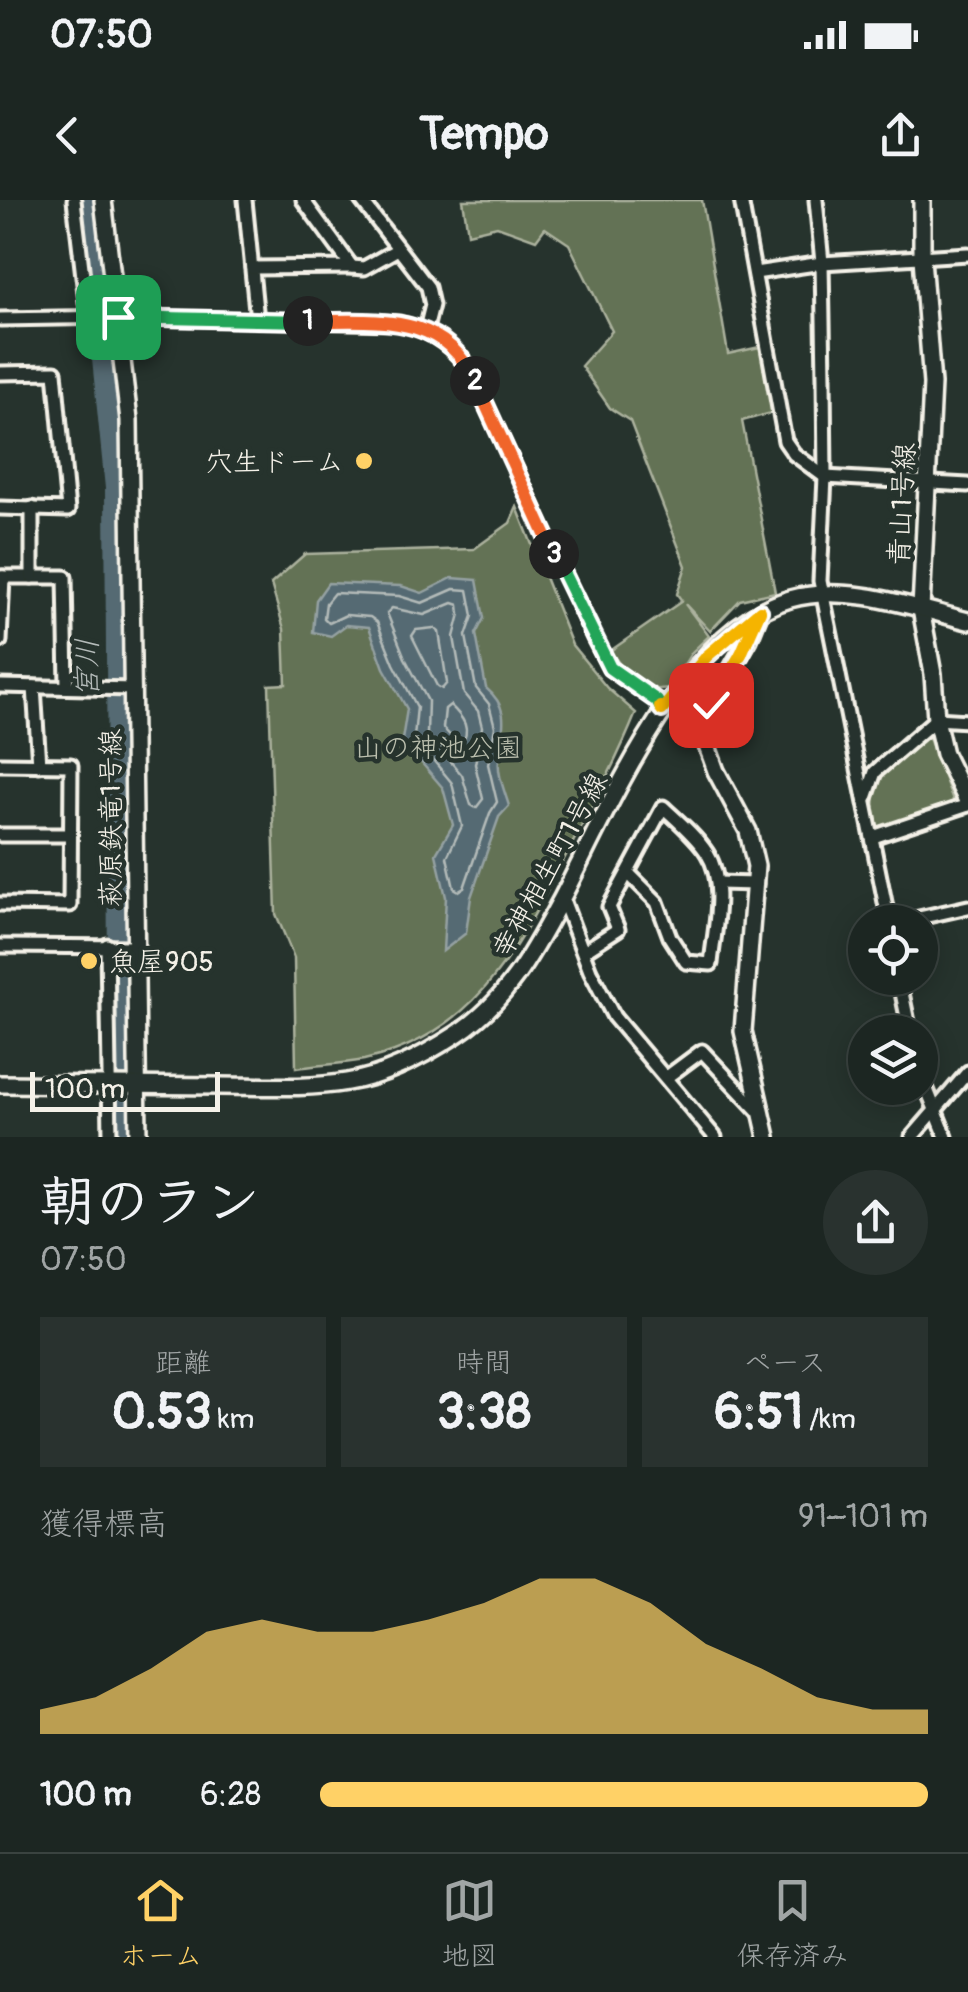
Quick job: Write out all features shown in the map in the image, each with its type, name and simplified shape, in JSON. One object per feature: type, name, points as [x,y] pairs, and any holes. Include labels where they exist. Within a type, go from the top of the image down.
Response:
[{"type":"street","points":[[74,200],[88,319]]},
{"type":"street","name":"萩原鉄竜1号線","points":[[103,200],[128,420],[132,947],[138,1137]]},
{"type":"street","points":[[245,200],[257,320]]},
{"type":"street","points":[[303,200],[352,266]]},
{"type":"street","points":[[361,200],[428,286],[432,305],[426,329]]},
{"type":"street","points":[[741,200],[785,441],[794,454],[825,477],[968,485]]},
{"type":"street","points":[[816,200],[822,263],[825,477],[820,582],[886,905]]},
{"type":"street","name":"青山1号線","points":[[922,200],[922,258],[932,384],[921,609],[944,754],[968,804]]},
{"type":"street","points":[[252,268],[364,268],[398,249]]},
{"type":"street","points":[[755,273],[822,263],[968,254]]},
{"type":"street","points":[[0,320],[118,317],[398,323],[426,329],[445,341],[467,364],[610,668],[657,701],[662,710]]},
{"type":"street","points":[[0,373],[55,372],[68,510],[0,508]]},
{"type":"street","points":[[32,508],[32,577]]},
{"type":"street","points":[[0,641],[1,577],[65,577],[67,686]]},
{"type":"street","name":"幸神相生町1号線","points":[[0,1084],[271,1086],[347,1082],[383,1072],[459,1033],[499,1000],[530,958],[662,710],[707,656],[760,611],[792,598],[825,595],[872,598],[968,621]]},
{"type":"street","points":[[760,611],[749,640],[711,705],[703,734],[716,771],[748,832],[756,866],[742,1031],[767,1137]]},
{"type":"street","points":[[0,686],[131,689]]},
{"type":"street","points":[[34,687],[39,764]]},
{"type":"street","points":[[865,802],[875,772],[936,719],[968,722]]},
{"type":"street","points":[[0,764],[71,765],[70,905],[0,904]]},
{"type":"street","points":[[873,837],[968,804]]},
{"type":"street","points":[[584,951],[618,928],[609,907],[663,807],[706,851],[715,867],[718,884],[711,964],[686,962],[670,937],[657,902],[628,872]]},
{"type":"street","points":[[0,835],[69,835]]},
{"type":"street","points":[[718,884],[756,884]]},
{"type":"street","points":[[562,897],[614,1017],[715,1137]]},
{"type":"street","points":[[938,916],[967,912]]},
{"type":"street","points":[[110,945],[110,1137]]},
{"type":"street","points":[[0,946],[132,947]]},
{"type":"street","points":[[667,1078],[702,1050],[765,1117]]},
{"type":"street","points":[[912,1137],[968,1072]]},
{"type":"street","points":[[934,1105],[946,1137]]},
{"type":"green space","points":[[463,200],[702,200],[728,354],[764,346],[775,412],[742,421],[775,592],[740,600],[710,631],[685,604],[709,636],[692,652],[669,688],[650,690],[624,670],[610,651],[682,601],[677,594],[686,566],[630,421],[610,408],[581,366],[612,331],[569,244],[545,228],[536,240],[497,226],[468,233]]},
{"type":"green space","name":"山の神池公園","points":[[517,507],[572,645],[607,688],[636,713],[544,897],[486,986],[435,1031],[402,1048],[364,1060],[296,1068],[294,958],[276,914],[269,685],[286,684],[284,629],[271,584],[305,554],[474,549],[510,523]]},
{"type":"green space","points":[[923,736],[929,738],[955,805],[883,831],[877,829],[877,786],[890,765]]},
{"type":"water","points":[[452,578],[477,580],[484,618],[476,634],[486,688],[503,713],[499,765],[509,806],[499,817],[471,897],[466,933],[443,951],[446,897],[436,854],[453,825],[443,788],[402,740],[407,709],[384,668],[369,627],[346,625],[331,636],[313,632],[316,600],[328,583],[401,586],[422,593]]},
{"type":"waterway","name":"宮川","points":[[87,200],[116,488],[120,1137]]},
{"type":"place","name":"穴生ドーム","points":[[364,461]]},
{"type":"place","name":"魚屋905","points":[[89,961]]},
{"type":"route","points":[[118,317],[398,323],[426,329],[445,341],[467,364],[610,668],[657,701],[662,710],[707,656],[760,611],[749,640],[711,705]]}]
